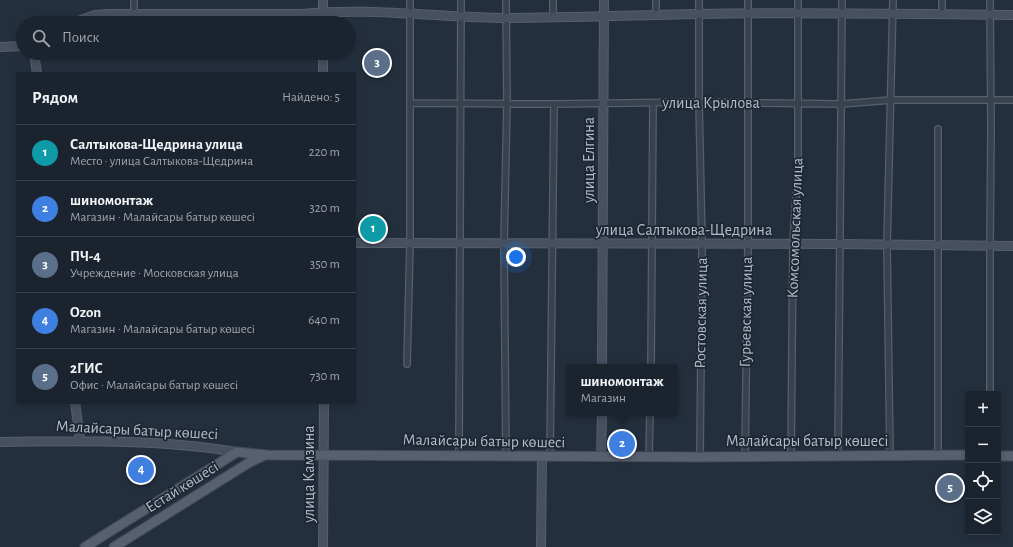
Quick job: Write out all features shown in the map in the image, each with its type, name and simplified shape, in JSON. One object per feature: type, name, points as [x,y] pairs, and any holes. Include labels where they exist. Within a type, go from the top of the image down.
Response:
[{"type":"main road","name":"Малайсары батыр көшесі","points":[[237,452],[267,455],[546,457],[965,456]]},
{"type":"main road","name":"Естай көшесі","points":[[85,547],[237,452]]},
{"type":"main road","name":"Естай көшесі","points":[[114,547],[250,462],[267,455]]},
{"type":"main road","points":[[1001,456],[1013,456]]},
{"type":"street","points":[[134,0],[134,14]]},
{"type":"street","points":[[322,0],[322,16]]},
{"type":"street","points":[[407,364],[410,243],[410,0]]},
{"type":"street","points":[[459,456],[461,0]]},
{"type":"street","points":[[506,0],[507,103],[504,244],[506,456]]},
{"type":"street","points":[[553,0],[553,18]]},
{"type":"street","name":"улица Елгина","points":[[602,364],[604,0]]},
{"type":"street","points":[[656,0],[656,16]]},
{"type":"street","name":"Ростовская улица","points":[[699,0],[699,102],[702,244],[700,457]]},
{"type":"street","name":"Гурьевская улица","points":[[745,456],[748,245],[748,0]]},
{"type":"street","name":"Комсомольская улица","points":[[791,456],[793,245],[798,165],[798,0]]},
{"type":"street","points":[[838,456],[842,0]]},
{"type":"street","points":[[890,456],[887,245],[893,0]]},
{"type":"street","points":[[942,0],[942,15]]},
{"type":"street","points":[[990,0],[990,391]]},
{"type":"street","points":[[92,16],[134,14],[302,14],[322,12],[506,18],[699,14],[1013,15]]},
{"type":"street","points":[[0,47],[16,46]]},
{"type":"street","points":[[35,60],[37,72]]},
{"type":"street","points":[[323,60],[323,72]]},
{"type":"street","name":"улица Крылова","points":[[410,103],[554,104],[748,102],[842,104],[891,100],[1013,100]]},
{"type":"street","points":[[651,364],[653,103]]},
{"type":"street","points":[[541,547],[546,457],[553,244],[554,104]]},
{"type":"street","points":[[938,129],[938,455]]},
{"type":"street","name":"улица Салтыкова-Щедрина","points":[[356,243],[840,244],[1013,246]]},
{"type":"street","points":[[75,404],[80,440]]},
{"type":"street","name":"улица Камзина","points":[[323,547],[324,404]]},
{"type":"street","points":[[601,457],[602,416]]},
{"type":"street","points":[[649,457],[650,416]]},
{"type":"street","name":"Малайсары батыр көшесі","points":[[0,442],[80,440],[158,443],[204,446],[237,452]]},
{"type":"place","name":"ПЧ-4","points":[[377,63]]},
{"type":"place","name":"Салтыкова-Щедрина улица","points":[[373,229]]},
{"type":"place","name":"шиномонтаж","points":[[622,444]]},
{"type":"place","name":"Ozon","points":[[141,470]]},
{"type":"place","name":"2ГИС","points":[[950,488]]}]
